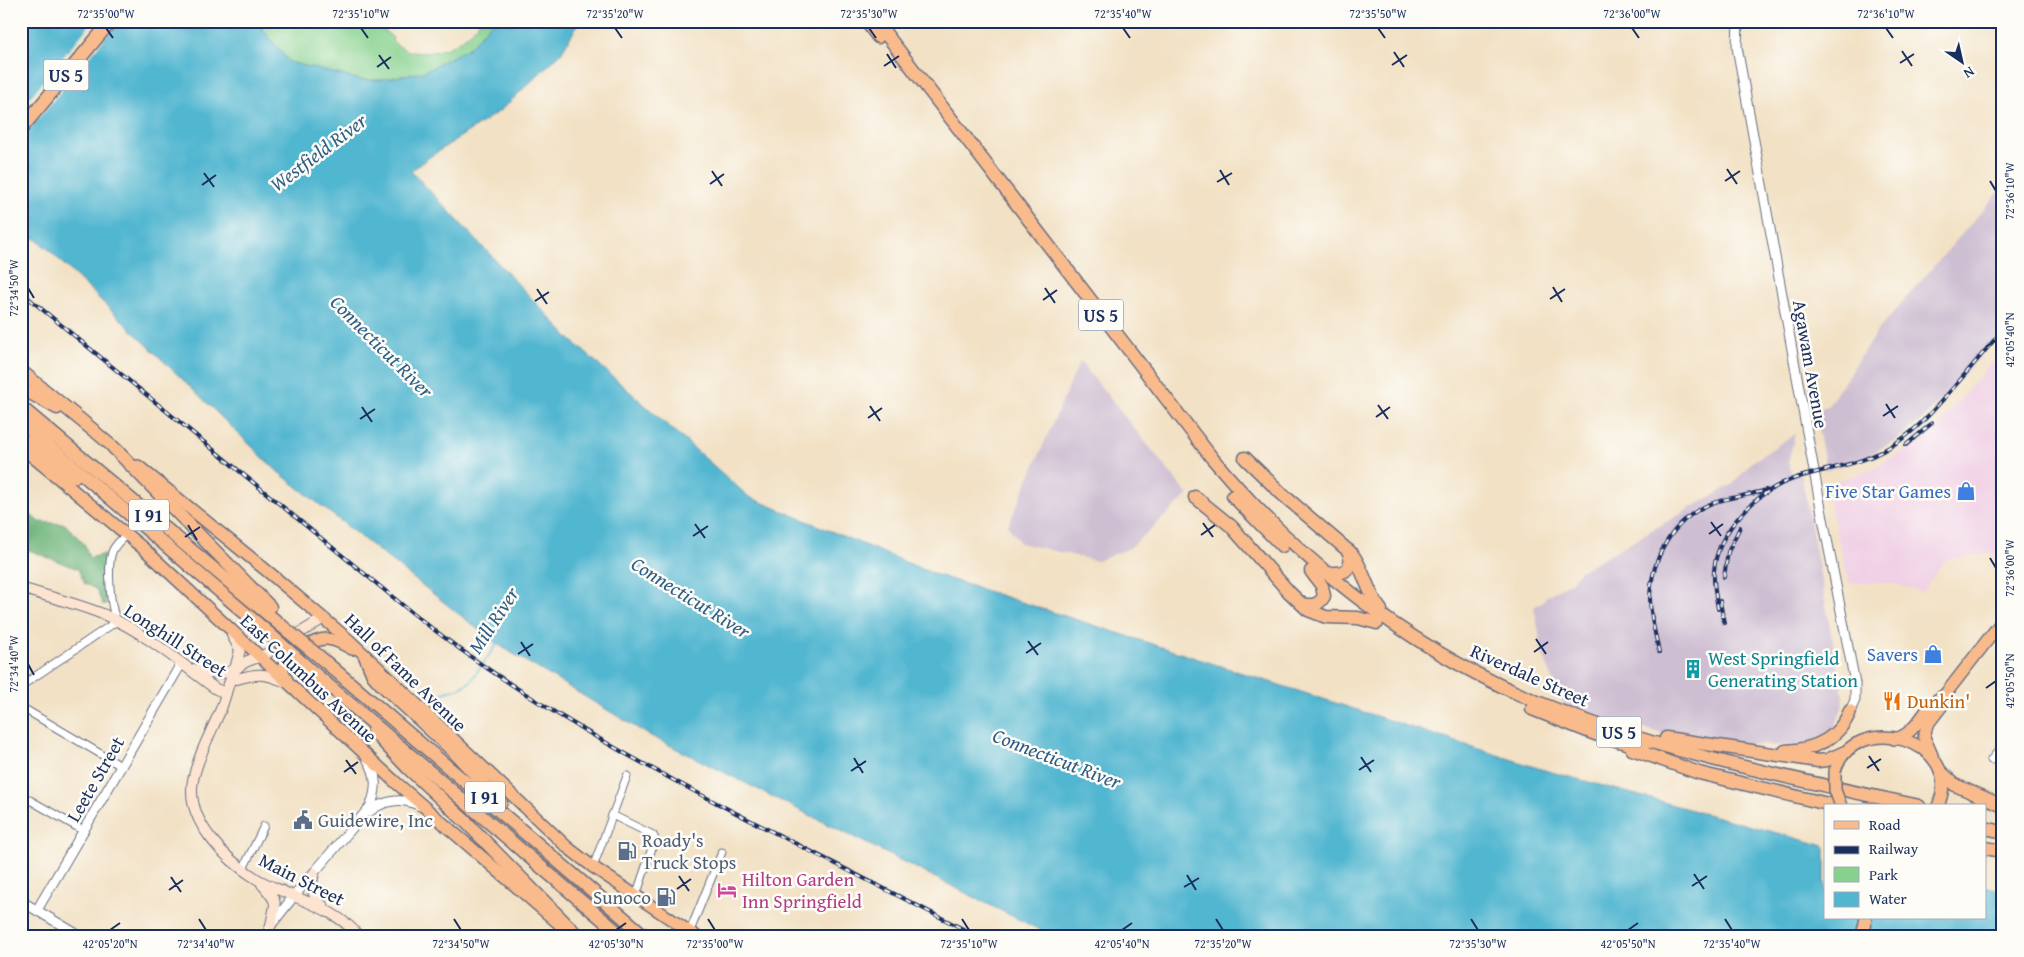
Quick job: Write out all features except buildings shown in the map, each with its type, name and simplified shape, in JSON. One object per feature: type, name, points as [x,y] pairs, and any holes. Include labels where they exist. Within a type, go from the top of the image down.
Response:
[{"type":"highway","name":"US 5","points":[[21,116],[100,21]]},
{"type":"highway","name":"US 5","points":[[21,129],[111,21]]},
{"type":"highway","name":"US 5","points":[[866,21],[1201,458],[1256,521],[1312,571],[1340,590]]},
{"type":"highway","name":"US 5","points":[[876,21],[1212,458],[1259,511],[1326,573],[1340,590]]},
{"type":"highway","points":[[21,371],[93,430]]},
{"type":"highway","points":[[21,388],[93,430]]},
{"type":"highway","name":"I 91","points":[[21,407],[279,621],[541,844],[645,936]]},
{"type":"highway","name":"I 91","points":[[21,422],[622,936]]},
{"type":"highway","points":[[21,438],[162,543]]},
{"type":"highway","points":[[113,447],[279,621]]},
{"type":"highway","points":[[1245,458],[1282,494],[1349,551],[1359,566],[1373,601],[1390,622]]},
{"type":"highway","points":[[1195,496],[1231,526],[1302,604],[1314,613],[1326,617],[1358,618],[1377,623]]},
{"type":"highway","points":[[1326,573],[1336,574],[1346,570],[1351,562],[1349,551]]},
{"type":"highway","points":[[1302,604],[1311,606],[1317,604],[1324,596],[1322,586],[1312,571]]},
{"type":"highway","name":"Riverdale Street","points":[[1340,590],[1442,654],[1493,682],[1597,729],[1739,765],[1910,804]]},
{"type":"highway","name":"Riverdale Street","points":[[1340,590],[1377,623],[1424,653],[1472,680],[1542,713],[1597,729],[1682,759],[1873,804]]},
{"type":"highway","points":[[365,656],[373,675],[380,684],[461,759],[541,844]]},
{"type":"highway","points":[[343,697],[398,759],[466,822],[573,935]]},
{"type":"highway","points":[[1764,752],[1805,749],[1822,743],[1839,729],[1850,711]]},
{"type":"highway","points":[[1597,729],[1822,761],[1845,752]]},
{"type":"highway","points":[[1597,729],[1690,770],[1828,804]]},
{"type":"highway","points":[[1941,772],[1955,785],[2003,806]]},
{"type":"highway","points":[[1986,820],[2003,824]]},
{"type":"highway","points":[[1986,828],[2003,832]]},
{"type":"highway","points":[[1986,848],[2003,851]]},
{"type":"main road","name":"Hall of Fame Avenue","points":[[93,430],[324,618],[546,828],[593,867],[691,934]]},
{"type":"main road","name":"East Columbus Avenue","points":[[21,447],[127,534],[427,810],[573,935]]},
{"type":"main road","name":"Longhill Street","points":[[21,588],[117,621],[154,643],[216,689],[226,693]]},
{"type":"main road","points":[[236,674],[250,659],[261,657],[324,618]]},
{"type":"main road","name":"Main Street","points":[[222,621],[239,645],[240,654],[236,674],[229,679],[226,693],[193,780],[196,812],[205,832],[217,846],[243,869],[258,880],[330,912],[345,922],[360,936]]},
{"type":"main road","points":[[1892,739],[1910,732],[1934,702],[1947,692],[2001,623]]},
{"type":"main road","points":[[288,683],[282,672],[285,661],[317,641],[332,640],[365,656]]},
{"type":"main road","points":[[182,664],[212,674],[265,674],[288,683]]},
{"type":"main road","points":[[1939,804],[1943,790],[1941,772],[1926,743],[1924,732],[1941,707],[1947,692]]},
{"type":"main road","points":[[1840,804],[1835,790],[1835,771],[1845,752],[1864,740],[1875,738],[1892,739],[1912,743],[1933,756]]},
{"type":"main road","points":[[314,873],[311,884],[313,894],[330,912]]},
{"type":"main road","points":[[258,880],[275,900],[275,910],[271,925]]},
{"type":"main road","points":[[1856,936],[1859,920]]},
{"type":"main road","points":[[1862,936],[1866,920]]},
{"type":"street","name":"Agawam Avenue","points":[[1738,21],[1737,47],[1824,525],[1855,683],[1855,700],[1850,711]]},
{"type":"street","points":[[21,686],[117,621],[112,611],[110,563],[115,546],[127,534]]},
{"type":"street","name":"Leete Street","points":[[37,910],[182,664]]},
{"type":"street","points":[[21,708],[121,766]]},
{"type":"street","points":[[1991,760],[2003,745]]},
{"type":"street","points":[[266,936],[271,925],[294,896],[370,807],[374,798],[376,779],[371,764],[361,750]]},
{"type":"street","points":[[593,867],[627,776]]},
{"type":"street","points":[[21,795],[84,831]]},
{"type":"street","points":[[363,817],[377,806],[398,800],[415,804],[427,810]]},
{"type":"street","points":[[612,815],[653,835],[655,839],[636,896]]},
{"type":"street","points":[[243,869],[264,826]]},
{"type":"street","points":[[691,934],[722,852]]},
{"type":"street","points":[[21,902],[80,936]]},
{"type":"shaded area","points":[[2003,187],[2003,331],[1924,418],[1895,441],[1855,462],[1826,470],[1815,410],[1828,406],[1878,330]]},
{"type":"shaded area","points":[[2003,349],[2003,563],[1990,553],[1945,560],[1922,592],[1891,583],[1849,583],[1825,485],[1872,469],[1929,436]]},
{"type":"shaded area","points":[[1080,361],[1188,495],[1130,548],[1097,561],[1020,543],[1008,526]]},
{"type":"shaded area","name":"West Springfield Generating Station","points":[[1795,434],[1788,462],[1792,475],[1801,473],[1844,702],[1836,725],[1825,735],[1809,743],[1791,746],[1712,743],[1678,737],[1589,715],[1564,706],[1543,655],[1534,607],[1545,600],[1545,597],[1572,581],[1580,571],[1733,484],[1752,462]]},
{"type":"green space","points":[[256,21],[373,21],[393,38],[392,41],[403,48],[414,52],[427,53],[452,46],[472,31],[480,21],[493,21],[469,48],[423,72],[380,80],[361,80],[289,62]]},
{"type":"green space","points":[[21,507],[39,522],[65,524],[85,545],[89,558],[104,554],[103,568],[106,604],[103,605],[96,589],[85,584],[78,569],[21,547]]},
{"type":"water","points":[[21,21],[256,21],[289,62],[361,80],[380,80],[423,72],[469,48],[493,21],[582,21],[561,53],[501,110],[411,171],[570,339],[749,497],[934,574],[1544,770],[1824,846],[1824,920],[1986,920],[1986,886],[2003,891],[2003,936],[1052,936],[649,735],[497,644],[277,471],[47,248],[21,228]]},
{"type":"pier","points":[[93,21],[119,21],[21,139],[21,108]]},
{"type":"waterway","name":"Mill River","points":[[422,699],[460,688],[470,682],[497,644]]},
{"type":"railway","points":[[21,292],[405,607],[482,665],[561,716],[643,764],[977,936]]},
{"type":"railway","points":[[1718,609],[1714,576],[1717,556],[1731,527],[1754,502],[1768,492],[1796,478],[1861,461],[1899,441],[1927,416],[2003,330]]},
{"type":"railway","points":[[1906,445],[1932,423]]},
{"type":"railway","points":[[1659,652],[1650,599],[1654,570],[1666,542],[1685,520],[1710,504],[1766,490]]},
{"type":"railway","points":[[1724,577],[1728,552],[1740,527]]},
{"type":"railway","points":[[1720,601],[1724,623]]},
{"type":"place","name":"Five Star Games","points":[[1966,491]]},
{"type":"place","name":"Savers","points":[[1933,654]]},
{"type":"place","name":"West Springfield Generating Station","points":[[1693,669]]},
{"type":"place","name":"Dunkin'","points":[[1892,701]]},
{"type":"place","name":"Guidewire, Inc","points":[[303,820]]},
{"type":"place","name":"Roady's Truck Stops","points":[[627,851]]},
{"type":"place","name":"Hilton Garden Inn Springfield","points":[[727,890]]},
{"type":"place","name":"Sunoco","points":[[666,897]]},
{"type":"water label","name":"Westfield River","points":[[318,152]]},
{"type":"water label","name":"Connecticut River","points":[[382,346]]},
{"type":"water label","name":"Connecticut River","points":[[691,597]]},
{"type":"water label","name":"Connecticut River","points":[[1057,758]]}]
